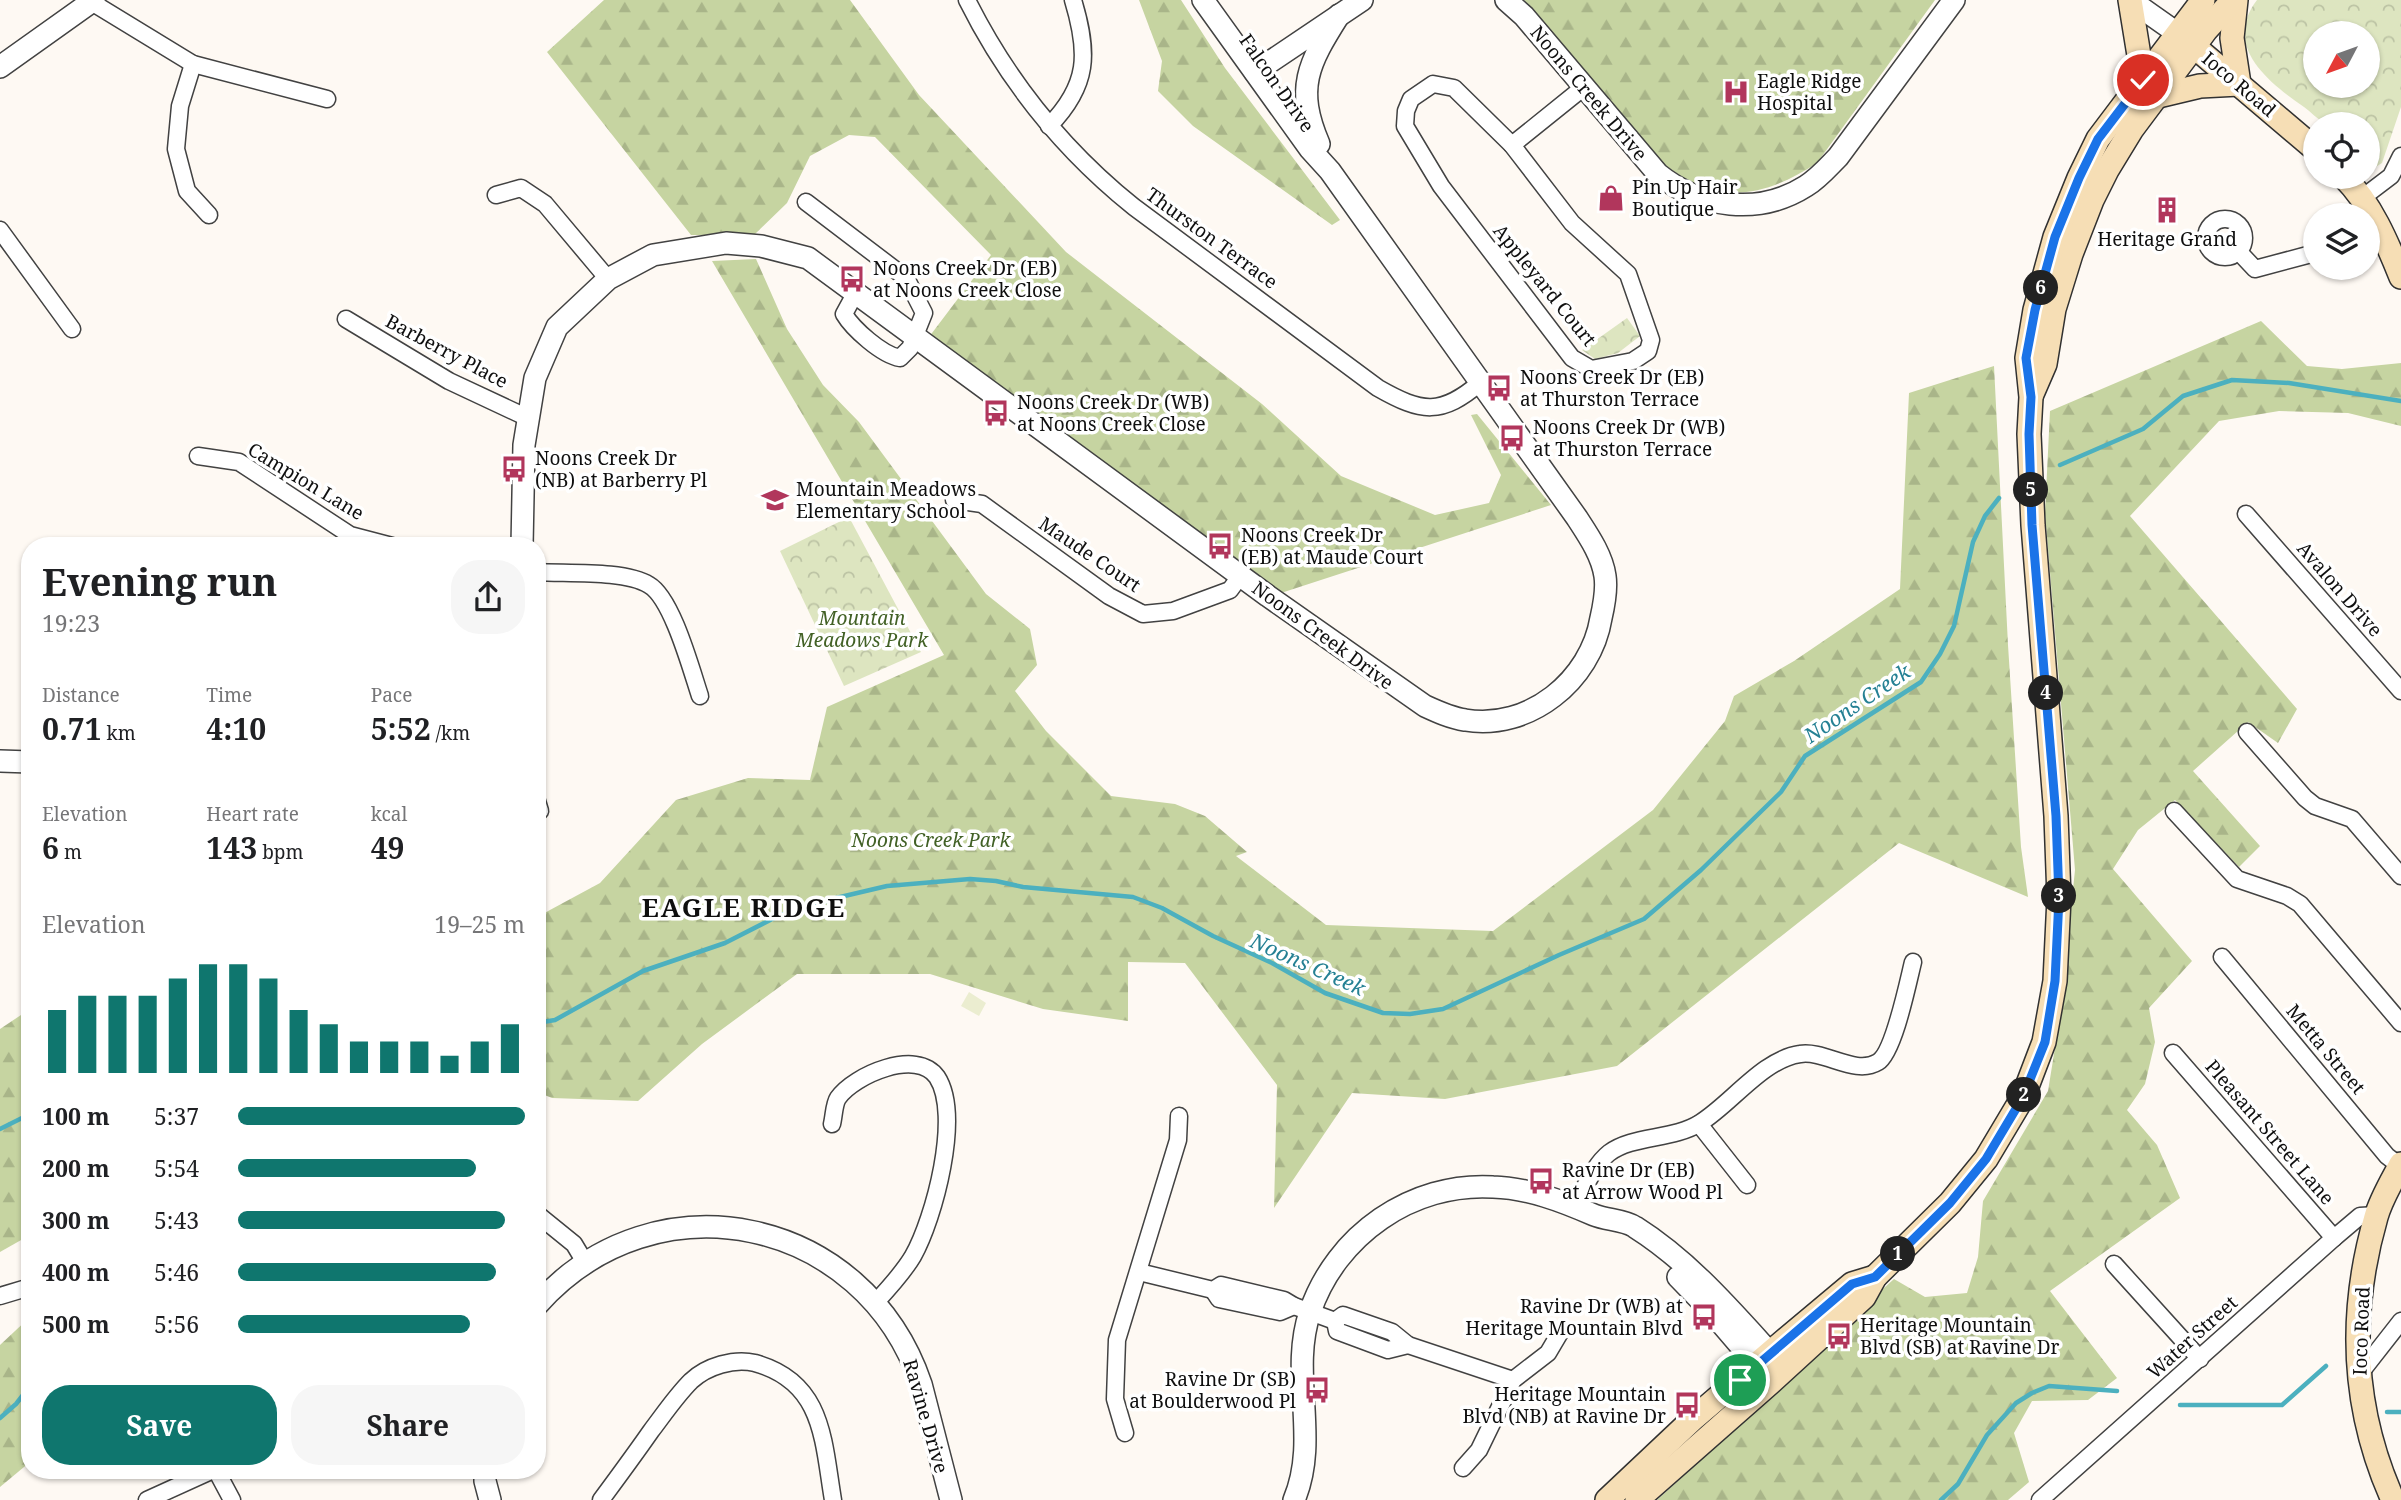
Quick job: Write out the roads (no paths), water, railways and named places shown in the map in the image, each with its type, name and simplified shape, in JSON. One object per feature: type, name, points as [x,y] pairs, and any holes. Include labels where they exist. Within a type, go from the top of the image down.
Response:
[{"type":"main road","points":[[2130,0],[2151,88]]},
{"type":"main road","points":[[1637,1500],[1852,1284],[1875,1277],[1950,1203],[1986,1159],[2023,1097],[2045,1042],[2055,981],[2059,898],[2056,816],[2032,525],[2029,434],[2031,397],[2045,364],[2054,309],[2071,254],[2092,200],[2132,129],[2151,88],[2186,40],[2203,0]]},
{"type":"main road","points":[[2151,88],[2239,84],[2232,38],[2235,0]]},
{"type":"main road","name":"Ioco Road","points":[[2235,0],[2186,40],[2303,139]]},
{"type":"main road","points":[[2380,244],[2401,277]]},
{"type":"main road","name":"Ioco Road","points":[[2393,1500],[2377,1464],[2362,1409],[2358,1376],[2358,1320],[2376,1215],[2401,1165]]},
{"type":"main road","points":[[1606,1500],[1694,1418],[1771,1367]]},
{"type":"street","points":[[967,0],[1008,73],[1049,127],[1067,106],[1079,82],[1085,59],[1073,0]]},
{"type":"street","name":"Falcon Drive","points":[[1203,0],[1319,144],[1330,171]]},
{"type":"street","name":"Falcon Drive","points":[[1219,0],[1260,68]]},
{"type":"street","points":[[1260,68],[1362,0]]},
{"type":"street","name":"Noons Creek Drive","points":[[1506,0],[1524,16],[1648,163],[1671,184],[1697,197],[1725,204],[1773,201],[1807,186],[1838,156],[1954,0]]},
{"type":"street","points":[[2130,0],[2186,40]]},
{"type":"street","points":[[0,68],[91,1],[193,64],[327,99]]},
{"type":"street","points":[[1319,144],[1309,120],[1307,84],[1315,54],[1339,15]]},
{"type":"street","points":[[193,64],[180,106],[176,149],[187,191],[209,215]]},
{"type":"street","name":"Noons Creek Drive","points":[[522,537],[524,445],[528,418],[535,378],[558,327],[608,279],[653,255],[726,243],[761,246],[808,258],[1395,687],[1425,706],[1448,716],[1467,720],[1502,719],[1532,709],[1558,693],[1584,665],[1593,649],[1602,614],[1605,575],[1595,547],[1330,171],[1310,149],[1260,68]]},
{"type":"street","name":"Appleyard Court","points":[[1433,84],[1454,88],[1512,145],[1572,223],[1628,274],[1651,340],[1648,351],[1633,361],[1591,369],[1572,358],[1441,186],[1405,126],[1406,111],[1411,99],[1433,84]]},
{"type":"street","points":[[1512,145],[1584,87]]},
{"type":"street","name":"Thurston Terrace","points":[[1049,127],[1101,181],[1378,388],[1410,405],[1433,409],[1455,401],[1481,382]]},
{"type":"street","points":[[2352,193],[2391,176],[2401,156]]},
{"type":"street","points":[[496,195],[521,188],[545,204],[608,279]]},
{"type":"street","points":[[806,202],[906,278],[924,313],[910,348],[900,358],[890,356],[850,324],[844,314],[856,292]]},
{"type":"street","points":[[0,230],[72,329]]},
{"type":"street","points":[[2239,252],[2255,269],[2303,256]]},
{"type":"street","name":"Barberry Place","points":[[346,319],[449,381],[528,418]]},
{"type":"street","name":"Campion Lane","points":[[198,456],[239,462],[344,537]]},
{"type":"street","name":"Maude Court","points":[[954,500],[982,504],[1109,596],[1143,614],[1173,611],[1230,590],[1241,575]]},
{"type":"street","name":"Avalon Drive","points":[[2246,514],[2401,691]]},
{"type":"street","points":[[546,572],[625,576],[650,585],[668,607],[700,696]]},
{"type":"street","points":[[2247,732],[2305,798],[2315,806],[2352,819],[2401,876]]},
{"type":"street","points":[[0,761],[21,762]]},
{"type":"street","points":[[2174,811],[2237,879],[2287,896],[2300,904],[2401,1023]]},
{"type":"street","name":"Metta Street","points":[[2222,957],[2387,1156],[2401,1165]]},
{"type":"street","points":[[1573,1206],[1601,1160],[1615,1149],[1673,1134],[1699,1124],[1770,1067],[1788,1058],[1801,1054],[1825,1055],[1865,1072],[1884,1056],[1902,1006],[1913,962]]},
{"type":"street","name":"Pleasant Street Lane","points":[[2173,1053],[2334,1238]]},
{"type":"street","points":[[832,1124],[838,1098],[877,1070],[912,1064],[926,1067],[935,1074],[940,1083],[946,1123],[943,1160],[933,1208],[912,1258],[876,1302]]},
{"type":"street","points":[[1125,1433],[1115,1399],[1117,1340],[1178,1140],[1179,1116]]},
{"type":"street","points":[[1699,1124],[1747,1185]]},
{"type":"street","points":[[1294,1500],[1300,1486],[1305,1459],[1302,1309],[1353,1241],[1382,1218],[1412,1201],[1447,1189],[1496,1187],[1518,1190],[1573,1206],[1608,1221],[1631,1224],[1682,1261],[1714,1292],[1771,1367]]},
{"type":"street","name":"Water Street","points":[[2040,1500],[2334,1238],[2360,1216],[2376,1215]]},
{"type":"street","points":[[546,1221],[574,1244],[586,1264]]},
{"type":"street","name":"Ravine Drive","points":[[546,1296],[586,1264],[635,1239],[655,1233],[706,1227],[740,1229],[765,1234],[816,1255],[851,1278],[876,1302],[898,1334],[914,1365],[951,1500]]},
{"type":"street","points":[[2114,1264],[2200,1359]]},
{"type":"street","points":[[1139,1272],[1213,1290],[1221,1285],[1284,1300],[1335,1321],[1343,1315],[1392,1332],[1408,1345],[1513,1380]]},
{"type":"street","points":[[0,1296],[21,1290]]},
{"type":"street","points":[[2358,1376],[2401,1321]]},
{"type":"street","points":[[1463,1468],[1479,1450],[1513,1380],[1548,1353],[1561,1331]]},
{"type":"street","points":[[601,1500],[690,1381],[707,1370],[737,1361],[775,1369],[794,1381],[803,1391],[817,1417],[822,1434],[833,1500]]},
{"type":"street","points":[[147,1500],[194,1479]]},
{"type":"street","points":[[219,1479],[232,1500]]},
{"type":"street","points":[[485,1479],[490,1500]]},
{"type":"waterway","name":"Noons Creek","points":[[2060,465],[2143,429],[2183,396],[2232,380],[2289,383],[2401,401]]},
{"type":"waterway","name":"Noons Creek","points":[[546,1022],[555,1020],[643,971],[725,943],[778,916],[887,886],[970,879],[1023,887],[1133,897],[1162,908],[1325,993],[1383,1013],[1410,1014],[1443,1009],[1644,919],[1701,870],[1781,792],[1805,756],[1921,682],[1940,654],[1954,626],[1973,542],[1985,516],[1999,498]]},
{"type":"waterway","name":"Noons Creek","points":[[0,1129],[21,1118]]},
{"type":"waterway","points":[[2180,1405],[2282,1405],[2326,1366]]},
{"type":"waterway","points":[[1941,1500],[1958,1484],[1987,1435],[2016,1403],[2032,1393],[2049,1386],[2117,1391]]},
{"type":"waterway","points":[[0,1418],[21,1398]]},
{"type":"waterway","points":[[2387,1412],[2401,1412]]},
{"type":"place","name":"Eagle Ridge Hospital","points":[[1736,92]]},
{"type":"place","name":"Pin Up Hair Boutique","points":[[1611,198]]},
{"type":"place","name":"Heritage Grand","points":[[2167,210]]},
{"type":"place","name":"Noons Creek Dr (EB) at Noons Creek Close","points":[[852,279]]},
{"type":"place","name":"Noons Creek Dr (EB) at Thurston Terrace","points":[[1499,388]]},
{"type":"place","name":"Noons Creek Dr (WB) at Noons Creek Close","points":[[996,413]]},
{"type":"place","name":"Noons Creek Dr (WB) at Thurston Terrace","points":[[1512,438]]},
{"type":"place","name":"Noons Creek Dr (NB) at Barberry Pl","points":[[514,469]]},
{"type":"place","name":"Mountain Meadows Elementary School","points":[[775,500]]},
{"type":"place","name":"Noons Creek Dr (EB) at Maude Court","points":[[1220,546]]},
{"type":"place","name":"Ravine Dr (EB) at Arrow Wood Pl","points":[[1541,1181]]},
{"type":"place","name":"Ravine Dr (WB) at Heritage Mountain Blvd","points":[[1704,1317]]},
{"type":"place","name":"Heritage Mountain Blvd (SB) at Ravine Dr","points":[[1839,1336]]},
{"type":"place","name":"Ravine Dr (SB) at Boulderwood Pl","points":[[1317,1390]]},
{"type":"place","name":"Heritage Mountain Blvd (NB) at Ravine Dr","points":[[1687,1405]]},
{"type":"district","name":"EAGLE RIDGE","points":[[744,907]]},
{"type":"park label","name":"Mountain Meadows Park","points":[[862,629]]},
{"type":"park label","name":"Noons Creek Park","points":[[931,840]]}]
